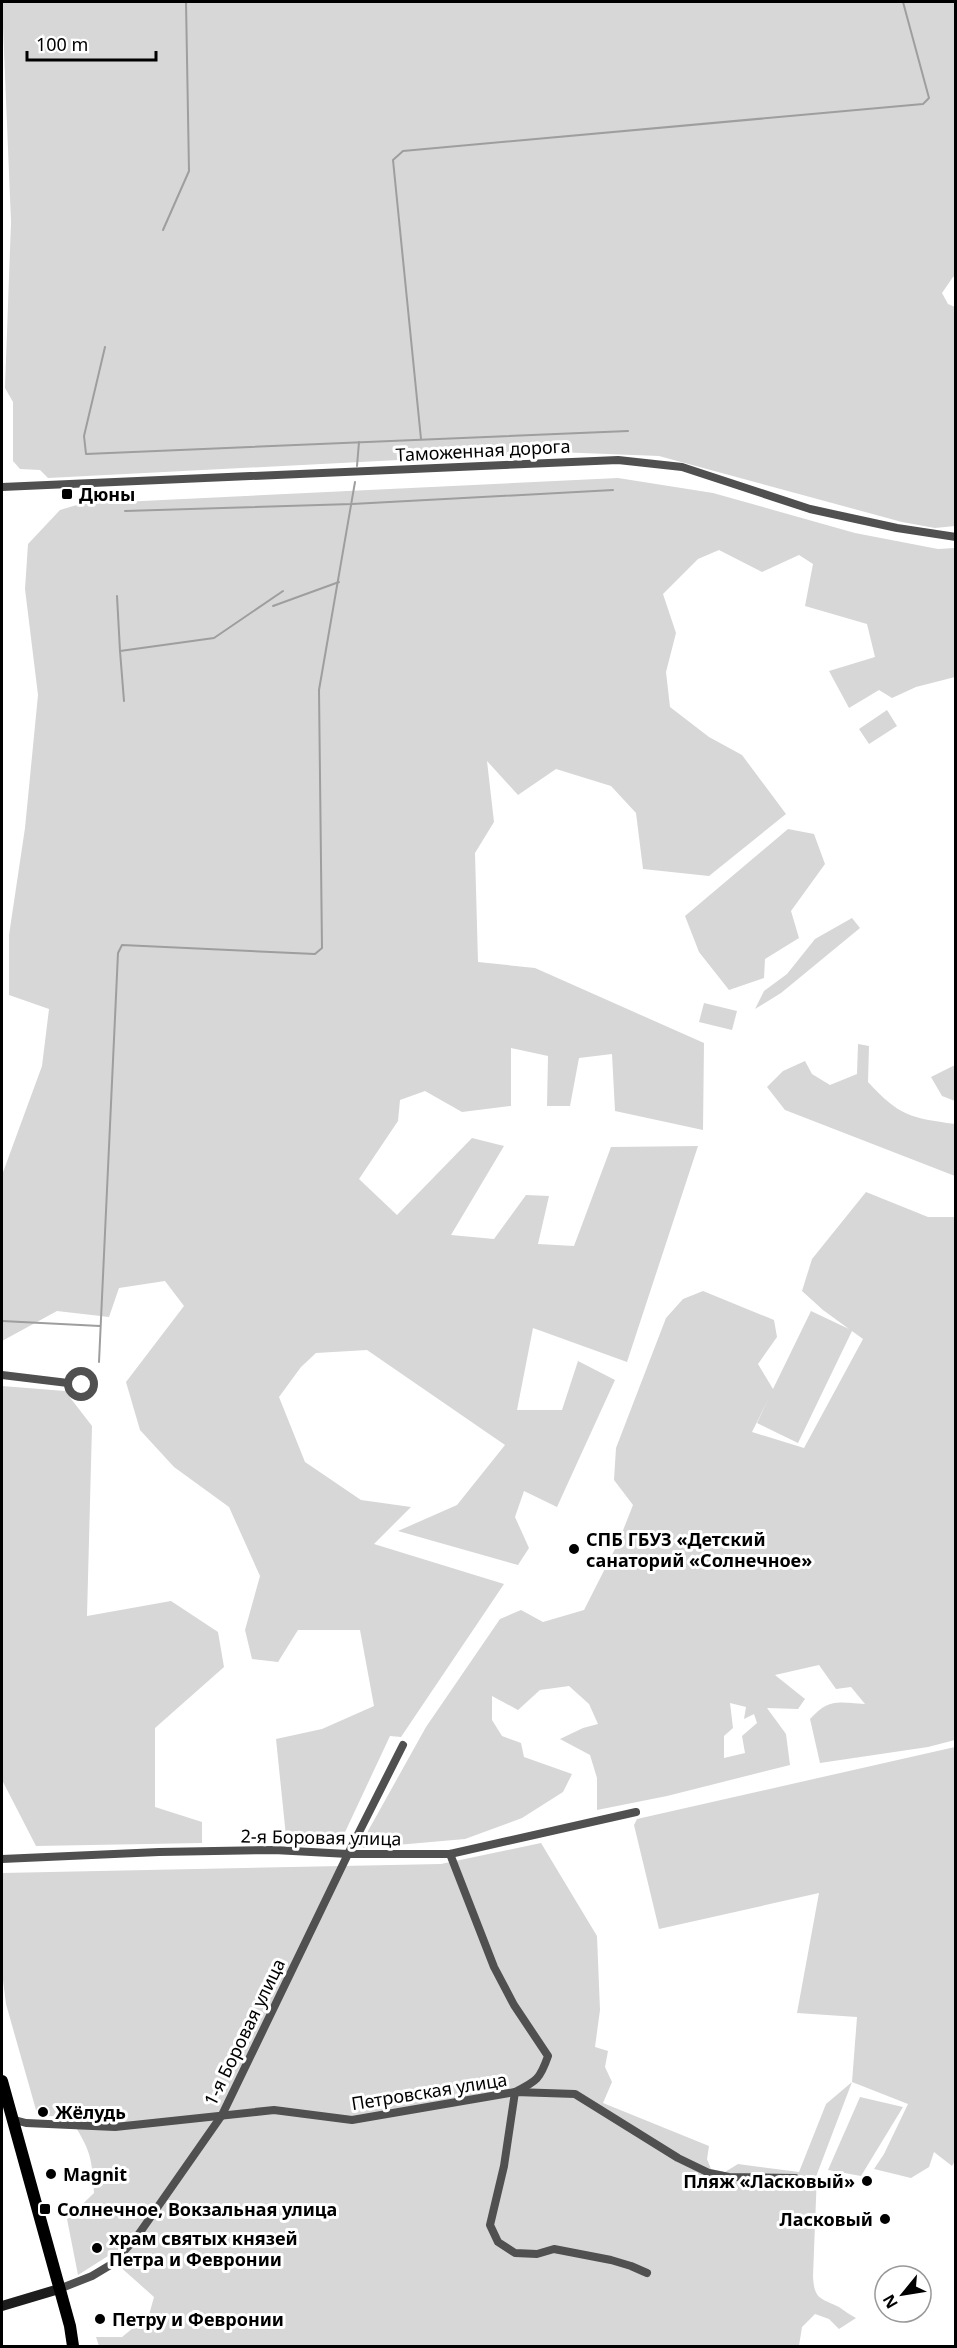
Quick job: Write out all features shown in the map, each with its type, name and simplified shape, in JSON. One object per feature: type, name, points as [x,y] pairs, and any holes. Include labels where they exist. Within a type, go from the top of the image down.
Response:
[{"type":"main road","points":[[2,2081],[73,2346]]},
{"type":"street","name":"Таможенная дорога","points":[[2,487],[618,460],[682,467],[810,509],[897,528],[956,537]]},
{"type":"street","points":[[2,1375],[68,1383]]},
{"type":"street","name":"1-я Боровая улица","points":[[59,2289],[92,2276],[112,2264],[136,2238],[222,2115],[348,1854],[404,1745]]},
{"type":"street","name":"2-я Боровая улица","points":[[2,1859],[263,1850],[348,1854],[450,1854],[636,1812]]},
{"type":"street","points":[[450,1854],[494,1967],[514,2005],[548,2056],[541,2076],[515,2092],[504,2166],[490,2225],[498,2242],[515,2253],[537,2254],[554,2249],[611,2260],[647,2273]]},
{"type":"street","name":"Петровская улица","points":[[11,2119],[26,2123],[115,2127],[274,2110],[352,2120],[515,2092],[575,2094],[678,2158],[709,2173],[729,2177],[795,2178]]},
{"type":"street","points":[[2,2306],[59,2289]]},
{"type":"shaded area","points":[[2,2],[955,2],[956,276],[942,293],[948,304],[955,307],[955,526],[935,528],[902,522],[659,456],[556,452],[48,478],[40,470],[20,469],[13,461],[13,402],[5,388],[11,222]]},
{"type":"shaded area","points":[[618,478],[713,493],[855,533],[938,549],[955,548],[955,677],[916,687],[892,698],[879,690],[849,708],[829,671],[875,657],[867,624],[805,606],[813,564],[799,555],[762,572],[719,550],[698,559],[663,594],[676,633],[666,672],[670,707],[709,737],[742,755],[786,814],[709,876],[643,869],[636,813],[611,786],[556,769],[518,795],[487,761],[494,822],[475,853],[478,962],[535,968],[704,1043],[703,1130],[615,1111],[612,1054],[579,1058],[570,1106],[547,1106],[548,1056],[511,1048],[511,1106],[462,1112],[425,1091],[400,1100],[398,1121],[359,1179],[397,1215],[472,1138],[504,1146],[451,1235],[494,1239],[526,1195],[549,1196],[538,1244],[574,1246],[611,1147],[698,1146],[627,1362],[533,1328],[517,1410],[562,1410],[578,1361],[615,1380],[557,1507],[524,1491],[515,1517],[529,1548],[518,1565],[398,1531],[457,1505],[505,1445],[367,1350],[316,1353],[301,1367],[279,1397],[305,1462],[361,1500],[411,1507],[374,1544],[504,1584],[401,1737],[390,1736],[339,1845],[287,1846],[276,1739],[322,1729],[374,1706],[360,1630],[298,1630],[278,1662],[252,1659],[245,1630],[260,1576],[229,1507],[174,1467],[140,1430],[126,1382],[184,1306],[165,1281],[119,1288],[109,1317],[57,1311],[2,1341],[2,1175],[42,1066],[49,1009],[9,995],[9,935],[25,828],[38,695],[25,589],[28,544],[60,510],[80,504]]},
{"type":"shaded area","points":[[887,710],[897,726],[869,744],[859,729]]},
{"type":"shaded area","points":[[788,829],[814,834],[825,864],[791,911],[799,938],[765,959],[764,978],[729,990],[699,952],[685,916]]},
{"type":"shaded area","points":[[852,918],[860,928],[781,993],[755,1009],[764,991],[787,974],[815,939]]},
{"type":"shaded area","points":[[704,1003],[737,1011],[732,1030],[699,1022]]},
{"type":"shaded area","points":[[858,1044],[869,1046],[868,1082],[888,1102],[916,1117],[955,1124],[955,1176],[785,1110],[767,1087],[783,1071],[805,1061],[812,1074],[830,1085],[857,1074]]},
{"type":"shaded area","points":[[955,1065],[955,1101],[942,1096],[931,1077]]},
{"type":"shaded area","points":[[866,1192],[928,1217],[955,1217],[955,1740],[928,1747],[820,1763],[810,1719],[829,1704],[865,1704],[851,1687],[836,1689],[819,1665],[775,1675],[805,1699],[798,1709],[767,1708],[786,1734],[790,1765],[667,1796],[597,1810],[597,1778],[590,1755],[560,1739],[598,1724],[589,1704],[569,1686],[540,1690],[518,1710],[492,1696],[492,1720],[502,1736],[521,1743],[524,1757],[572,1774],[563,1792],[522,1818],[465,1839],[363,1848],[368,1831],[426,1727],[500,1619],[521,1610],[543,1622],[584,1610],[618,1543],[633,1505],[614,1480],[616,1448],[666,1318],[683,1299],[703,1291],[774,1320],[777,1337],[758,1364],[773,1389],[811,1311],[849,1329],[802,1291],[812,1259]],"holes":[[[852,1331],[863,1339],[804,1448],[752,1432],[770,1396],[757,1423],[798,1443]],[[730,1703],[746,1707],[744,1719],[754,1714],[757,1723],[742,1736],[745,1753],[724,1758],[724,1736],[733,1728]]]},
{"type":"shaded area","points":[[2,1386],[65,1391],[92,1426],[87,1616],[171,1601],[218,1632],[224,1667],[155,1728],[155,1807],[202,1822],[202,1843],[36,1846],[2,1780]]},
{"type":"shaded area","points":[[955,1747],[955,2161],[952,2166],[934,2152],[929,2167],[911,2178],[874,2169],[884,2154],[908,2104],[852,2082],[857,2017],[797,2013],[819,1893],[659,1929],[634,1825],[637,1819]]},
{"type":"shaded area","points":[[541,1843],[597,1936],[600,2010],[595,2047],[608,2051],[605,2067],[612,2082],[603,2103],[709,2146],[707,2159],[711,2169],[725,2172],[738,2164],[799,2172],[826,2104],[852,2082],[817,2174],[813,2276],[815,2290],[823,2300],[856,2318],[839,2329],[829,2319],[815,2314],[802,2327],[799,2346],[99,2346],[96,2337],[122,2337],[149,2315],[154,2297],[108,2256],[78,2275],[67,2219],[94,2193],[92,2169],[81,2135],[68,2115],[38,2117],[6,2004],[2,1972],[2,1873],[441,1864]]},
{"type":"shaded area","points":[[860,2097],[903,2107],[861,2176],[828,2170]]},
{"type":"waterway","points":[[163,230],[189,171],[186,2]]},
{"type":"waterway","points":[[421,439],[393,160],[403,151],[923,104],[929,98],[903,2]]},
{"type":"waterway","points":[[105,347],[84,436],[86,454],[628,431]]},
{"type":"waterway","points":[[357,466],[359,442]]},
{"type":"waterway","points":[[99,1362],[118,953],[122,945],[315,954],[322,948],[319,690],[355,482]]},
{"type":"waterway","points":[[125,511],[352,504],[613,490]]},
{"type":"waterway","points":[[273,606],[339,582]]},
{"type":"waterway","points":[[124,701],[120,651],[214,638],[283,591]]},
{"type":"waterway","points":[[117,596],[120,651]]},
{"type":"waterway","points":[[2,1321],[100,1326]]},
{"type":"place","name":"Дюны","points":[[67,494]]},
{"type":"place","name":"СПБ ГБУЗ «Детский санаторий «Солнечное»","points":[[574,1549]]},
{"type":"place","name":"Жёлудь","points":[[43,2112]]},
{"type":"place","name":"Magnit","points":[[51,2174]]},
{"type":"place","name":"Пляж «Ласковый»","points":[[867,2181]]},
{"type":"place","name":"Солнечное, Вокзальная улица","points":[[45,2209]]},
{"type":"place","name":"Ласковый","points":[[885,2219]]},
{"type":"place","name":"храм святых князей Петра и Февронии","points":[[97,2248]]},
{"type":"place","name":"Петру и Февронии","points":[[100,2319]]}]
